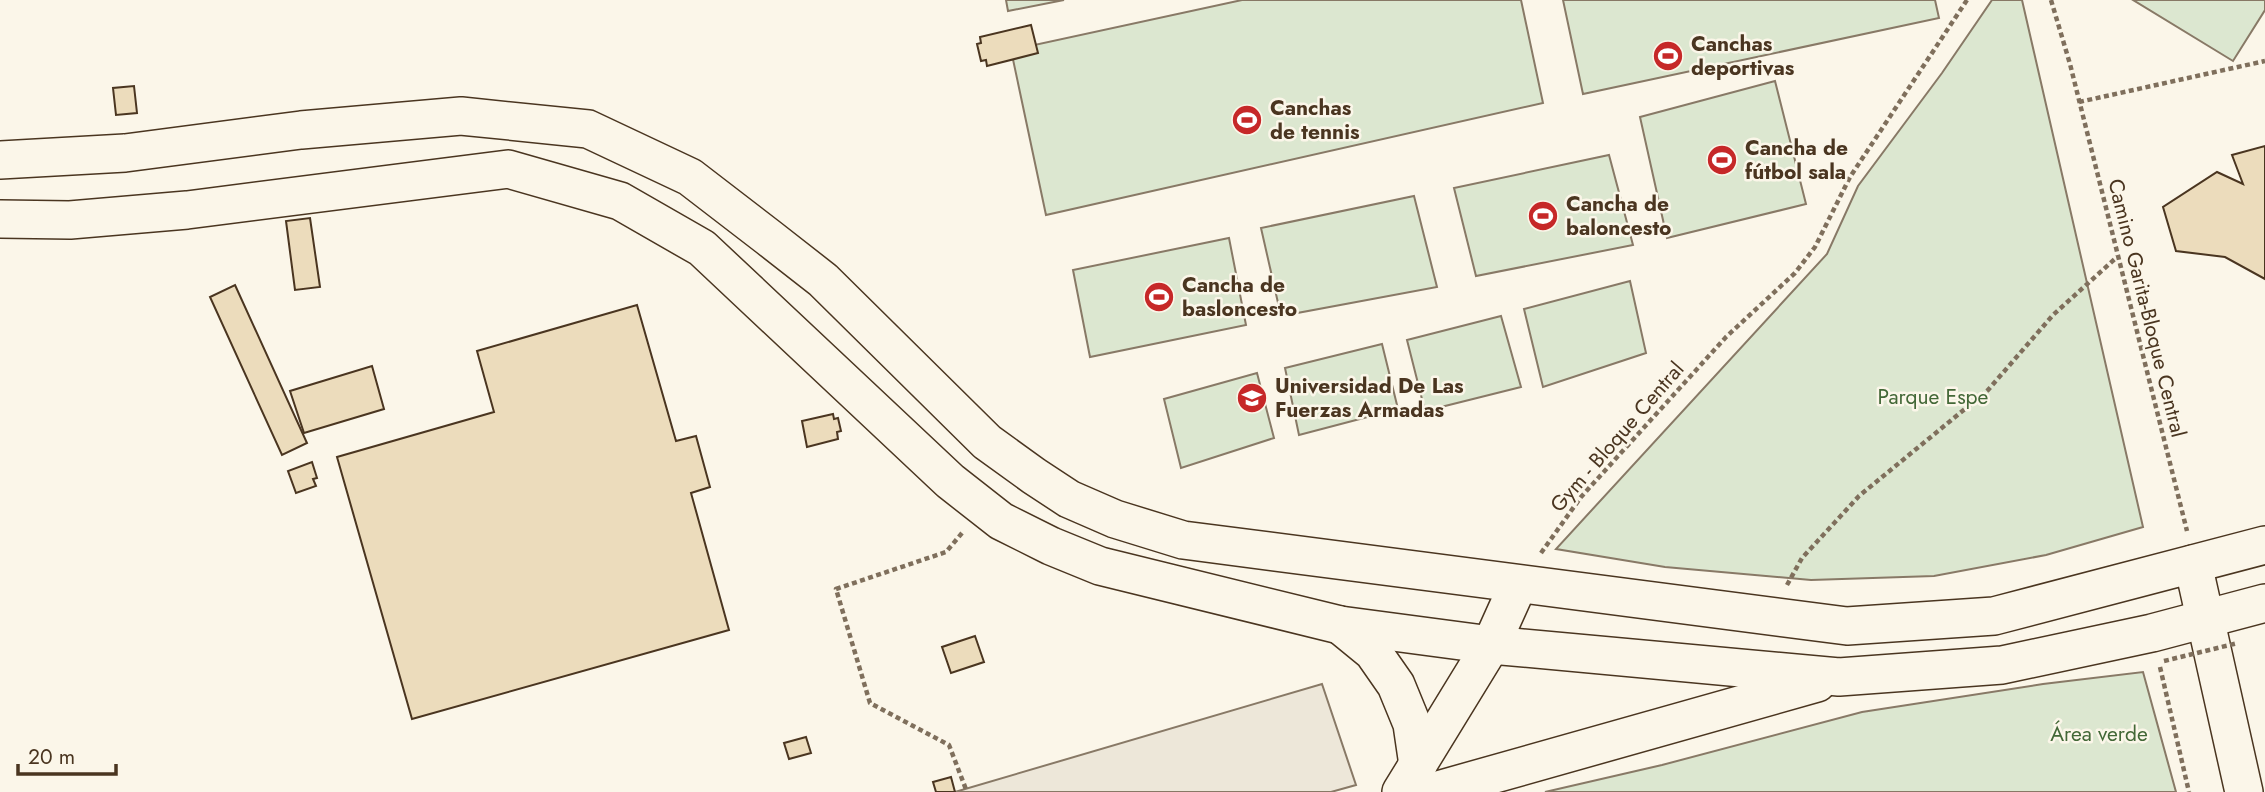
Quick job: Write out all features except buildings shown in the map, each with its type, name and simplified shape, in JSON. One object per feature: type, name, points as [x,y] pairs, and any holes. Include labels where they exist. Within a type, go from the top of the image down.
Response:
[{"type":"lane","points":[[0,200],[3,161],[125,153],[301,130],[461,116],[588,129],[691,177],[823,281],[987,442],[1069,499],[1115,519],[1183,540],[1528,571],[1847,626],[1993,616],[2190,549],[2265,545]]},
{"type":"lane","points":[[0,219],[70,220],[187,211],[508,169],[620,201],[702,248],[950,481],[1002,521],[1051,546],[1100,566],[1340,625],[1491,645],[1839,677],[2002,666],[2152,633],[2265,603]]},
{"type":"lane","points":[[2190,549],[2244,792]]},
{"type":"lane","points":[[1416,783],[1528,571]]},
{"type":"lane","points":[[1340,625],[1373,652],[1396,685],[1412,723],[1416,783]]},
{"type":"lane","points":[[1416,783],[1839,677]]},
{"type":"path","name":"Gym - Bloque Central","points":[[1528,571],[1581,497],[1726,337],[1796,273],[1815,247],[1850,177],[1968,0]]},
{"type":"path","name":"Camino Garita-Bloque Central","points":[[2052,0],[2190,549]]},
{"type":"path","points":[[2079,102],[2265,61]]},
{"type":"path","points":[[1798,590],[1785,590],[1802,558],[1859,496],[1988,390],[2053,315],[2117,257]]},
{"type":"path","points":[[967,792],[949,745],[870,703],[836,589],[946,552],[984,507]]},
{"type":"path","points":[[2189,792],[2162,662],[2238,643]]},
{"type":"green space","points":[[1006,0],[1064,0],[1008,11]]},
{"type":"green space","name":"Canchas de tennis","points":[[1242,0],[1521,0],[1543,103],[1046,215],[1011,50]]},
{"type":"green space","name":"Canchas deportivas","points":[[1563,0],[1935,0],[1939,18],[1583,94]]},
{"type":"green space","name":"Parque Espe","points":[[1992,0],[2022,0],[2143,527],[2046,555],[1934,576],[1811,580],[1665,567],[1556,549],[1827,254],[1858,186],[1942,73]]},
{"type":"green space","points":[[2133,0],[2265,0],[2265,10],[2233,61]]},
{"type":"green space","name":"Cancha de fútbol sala","points":[[1775,81],[1806,204],[1667,238],[1640,117]]},
{"type":"green space","name":"Cancha de baloncesto","points":[[1609,155],[1633,245],[1476,276],[1454,188]]},
{"type":"green space","points":[[1414,196],[1437,287],[1281,316],[1261,228]]},
{"type":"green space","name":"Cancha de basloncesto","points":[[1229,238],[1246,325],[1090,357],[1073,270]]},
{"type":"green space","points":[[1630,281],[1646,353],[1543,387],[1524,309]]},
{"type":"green space","points":[[1501,316],[1521,387],[1425,411],[1407,340]]},
{"type":"green space","points":[[1382,344],[1398,409],[1299,435],[1285,368]]},
{"type":"green space","points":[[1257,373],[1274,438],[1181,468],[1164,399]]},
{"type":"green space","name":"Área verde","points":[[2143,672],[2176,792],[1545,792],[1662,765],[1862,712],[2043,684]]},
{"type":"shaded area","points":[[1322,684],[1356,785],[1331,792],[955,792]]},
{"type":"place","name":"Canchas deportivas","points":[[1668,56]]},
{"type":"place","name":"Canchas de tennis","points":[[1247,120]]},
{"type":"place","name":"Cancha de fútbol sala","points":[[1722,160]]},
{"type":"place","name":"Cancha de baloncesto","points":[[1543,216]]},
{"type":"place","name":"Cancha de basloncesto","points":[[1159,297]]},
{"type":"place","name":"Universidad De Las Fuerzas Armadas","points":[[1252,398]]}]
